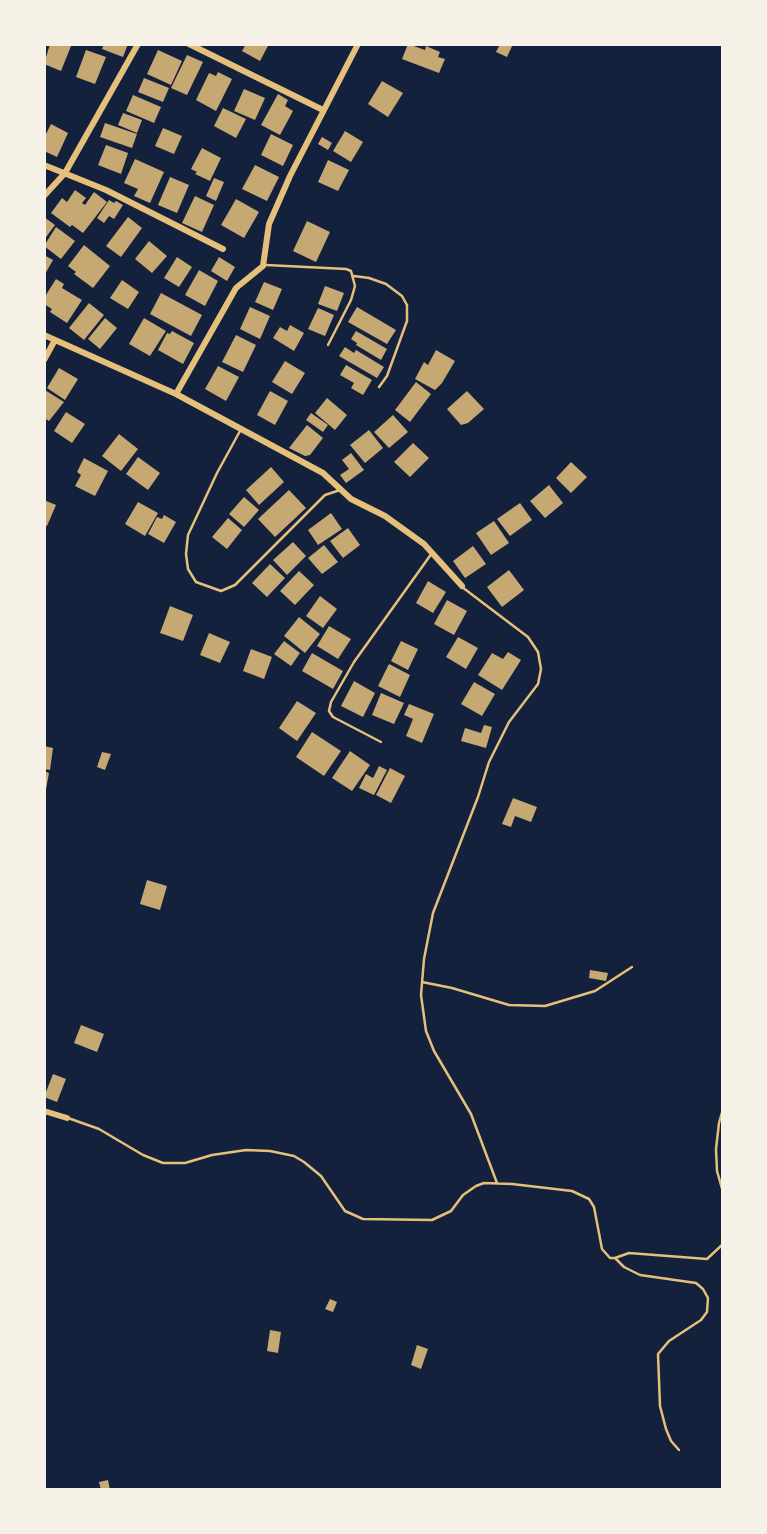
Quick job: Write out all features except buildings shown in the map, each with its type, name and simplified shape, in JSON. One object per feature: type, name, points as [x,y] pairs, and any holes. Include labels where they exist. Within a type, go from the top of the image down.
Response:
[{"type":"street","points":[[44,196],[65,173],[138,44]]},
{"type":"street","points":[[189,44],[323,110]]},
{"type":"street","points":[[176,394],[236,288],[257,273],[263,265],[269,224],[323,110],[358,44]]},
{"type":"street","points":[[44,164],[122,198],[223,249]]},
{"type":"street","points":[[44,335],[176,394],[323,473],[358,503],[398,524],[424,544],[462,586]]},
{"type":"street","points":[[44,360],[55,341]]},
{"type":"street","points":[[44,1111],[67,1118]]},
{"type":"lane","points":[[263,265],[346,269],[354,276],[386,284],[402,296],[407,305],[407,321],[387,376],[379,387]]},
{"type":"lane","points":[[328,345],[351,300],[355,286],[354,276]]},
{"type":"lane","points":[[241,429],[188,535],[188,569],[196,582],[221,591],[235,585],[325,495],[340,490]]},
{"type":"lane","points":[[381,742],[333,717],[329,711],[331,702],[354,662],[432,553]]},
{"type":"lane","points":[[462,586],[528,637],[538,652],[540,661],[538,684],[500,737],[433,913],[422,982],[421,1008],[426,1031],[434,1051],[471,1114],[497,1184]]},
{"type":"lane","points":[[422,982],[509,1005],[545,1006],[595,991],[632,967]]},
{"type":"lane","points":[[723,1109],[716,1149],[717,1171],[723,1192]]},
{"type":"lane","points":[[67,1118],[99,1129],[152,1160],[174,1164],[199,1160],[212,1154],[246,1150],[294,1156],[321,1176],[345,1211],[363,1219],[432,1220],[451,1211],[463,1195],[476,1186],[542,1186],[582,1194],[594,1207],[605,1254],[640,1275],[696,1283],[708,1298],[707,1312],[701,1320],[669,1340],[658,1354],[660,1406],[666,1429],[679,1450]]},
{"type":"lane","points":[[615,1258],[629,1253],[707,1259],[723,1244]]}]
